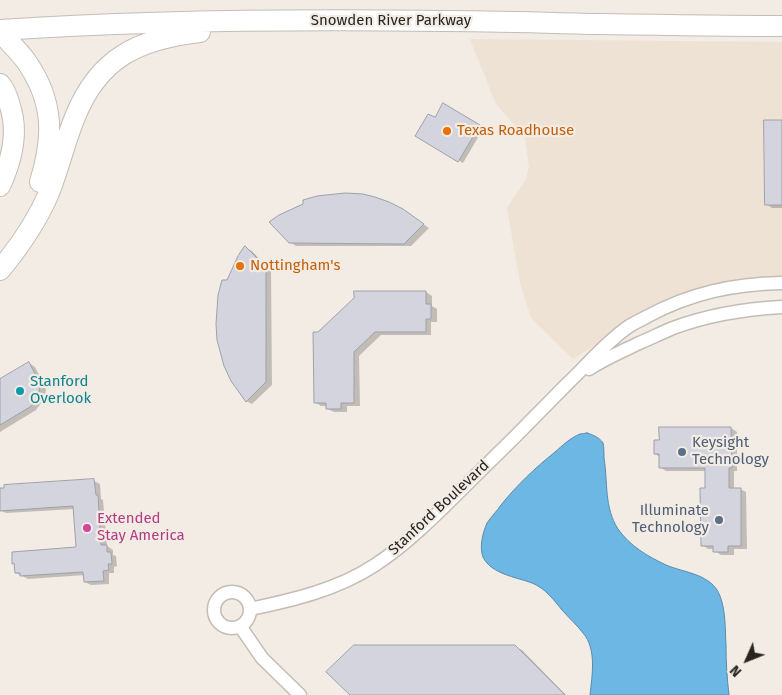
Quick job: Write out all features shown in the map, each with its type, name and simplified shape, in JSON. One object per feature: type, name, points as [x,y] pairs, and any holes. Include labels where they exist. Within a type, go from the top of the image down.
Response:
[{"type":"main road","name":"Snowden River Parkway","points":[[0,31],[175,22],[296,20],[446,20],[782,26]]},
{"type":"main road","points":[[0,270],[28,233],[40,211],[82,101],[92,84],[118,58],[136,47],[154,40],[184,34],[296,20]]},
{"type":"main road","points":[[0,31],[25,59],[37,79],[44,96],[49,120],[49,138],[46,163],[38,188],[18,226],[0,251]]},
{"type":"main road","points":[[0,84],[9,101],[15,130],[9,164],[0,186]]},
{"type":"street","name":"Stanford Boulevard","points":[[250,609],[323,590],[344,582],[374,566],[420,530],[598,354],[628,327],[692,296],[722,288],[782,283]]},
{"type":"street","name":"Stanford Boulevard","points":[[574,378],[603,361],[671,329],[700,319],[728,312],[782,307]]},
{"type":"street","points":[[232,591],[240,593],[246,598],[250,609],[245,623],[230,628],[220,624],[213,612],[214,603],[218,597],[232,591]]},
{"type":"street","points":[[240,626],[262,658],[300,695]]},
{"type":"shaded area","points":[[470,39],[782,42],[782,277],[771,276],[672,298],[573,359],[531,318],[520,283],[507,208],[526,179],[529,167],[525,137],[496,104]]},
{"type":"water","points":[[580,434],[594,435],[603,443],[608,503],[618,529],[639,550],[666,565],[697,575],[711,583],[720,596],[724,614],[729,695],[590,695],[593,663],[590,647],[583,633],[545,591],[532,583],[498,571],[487,563],[483,557],[481,544],[486,527],[507,498],[533,471],[566,442]]},
{"type":"building","name":"Texas Roadhouse","points":[[443,103],[480,125],[458,162],[415,136],[428,114],[435,117]]},
{"type":"building","points":[[764,120],[782,120],[782,205],[765,205]]},
{"type":"building","points":[[346,193],[363,194],[389,202],[403,209],[424,224],[404,244],[289,243],[269,222],[279,215],[303,204],[303,200],[317,196]]},
{"type":"building","points":[[245,246],[266,267],[266,382],[246,402],[231,381],[224,366],[217,340],[216,324],[218,295],[222,280],[227,280],[238,256]]},
{"type":"building","points":[[354,291],[426,291],[426,304],[431,304],[431,319],[426,319],[426,332],[375,332],[354,352],[354,403],[341,403],[341,409],[326,409],[326,403],[314,403],[313,332],[318,332],[354,298]]},
{"type":"building","name":"Stanford Overlook","points":[[29,362],[40,386],[38,396],[30,407],[0,425],[0,379]]},
{"type":"building","points":[[659,427],[731,427],[732,468],[729,468],[729,488],[741,488],[741,546],[728,546],[728,552],[713,552],[713,546],[701,546],[700,488],[705,488],[705,468],[659,468],[659,454],[654,454],[654,440],[659,440]]},
{"type":"building","name":"Extended Stay America","points":[[94,479],[96,495],[98,495],[101,545],[107,545],[107,552],[111,552],[112,564],[108,564],[109,570],[103,571],[104,581],[84,582],[83,572],[20,576],[20,573],[15,573],[14,563],[12,564],[12,552],[76,547],[73,506],[0,511],[0,488],[4,488],[4,485]]},
{"type":"building","points":[[354,645],[515,645],[565,695],[350,695],[326,672]]},
{"type":"place","name":"Texas Roadhouse","points":[[447,131]]},
{"type":"place","name":"Nottingham's","points":[[240,266]]},
{"type":"place","name":"Stanford Overlook","points":[[20,391]]},
{"type":"place","name":"Keysight Technology","points":[[682,452]]},
{"type":"place","name":"Illuminate Technology","points":[[719,520]]},
{"type":"place","name":"Extended Stay America","points":[[87,528]]}]
